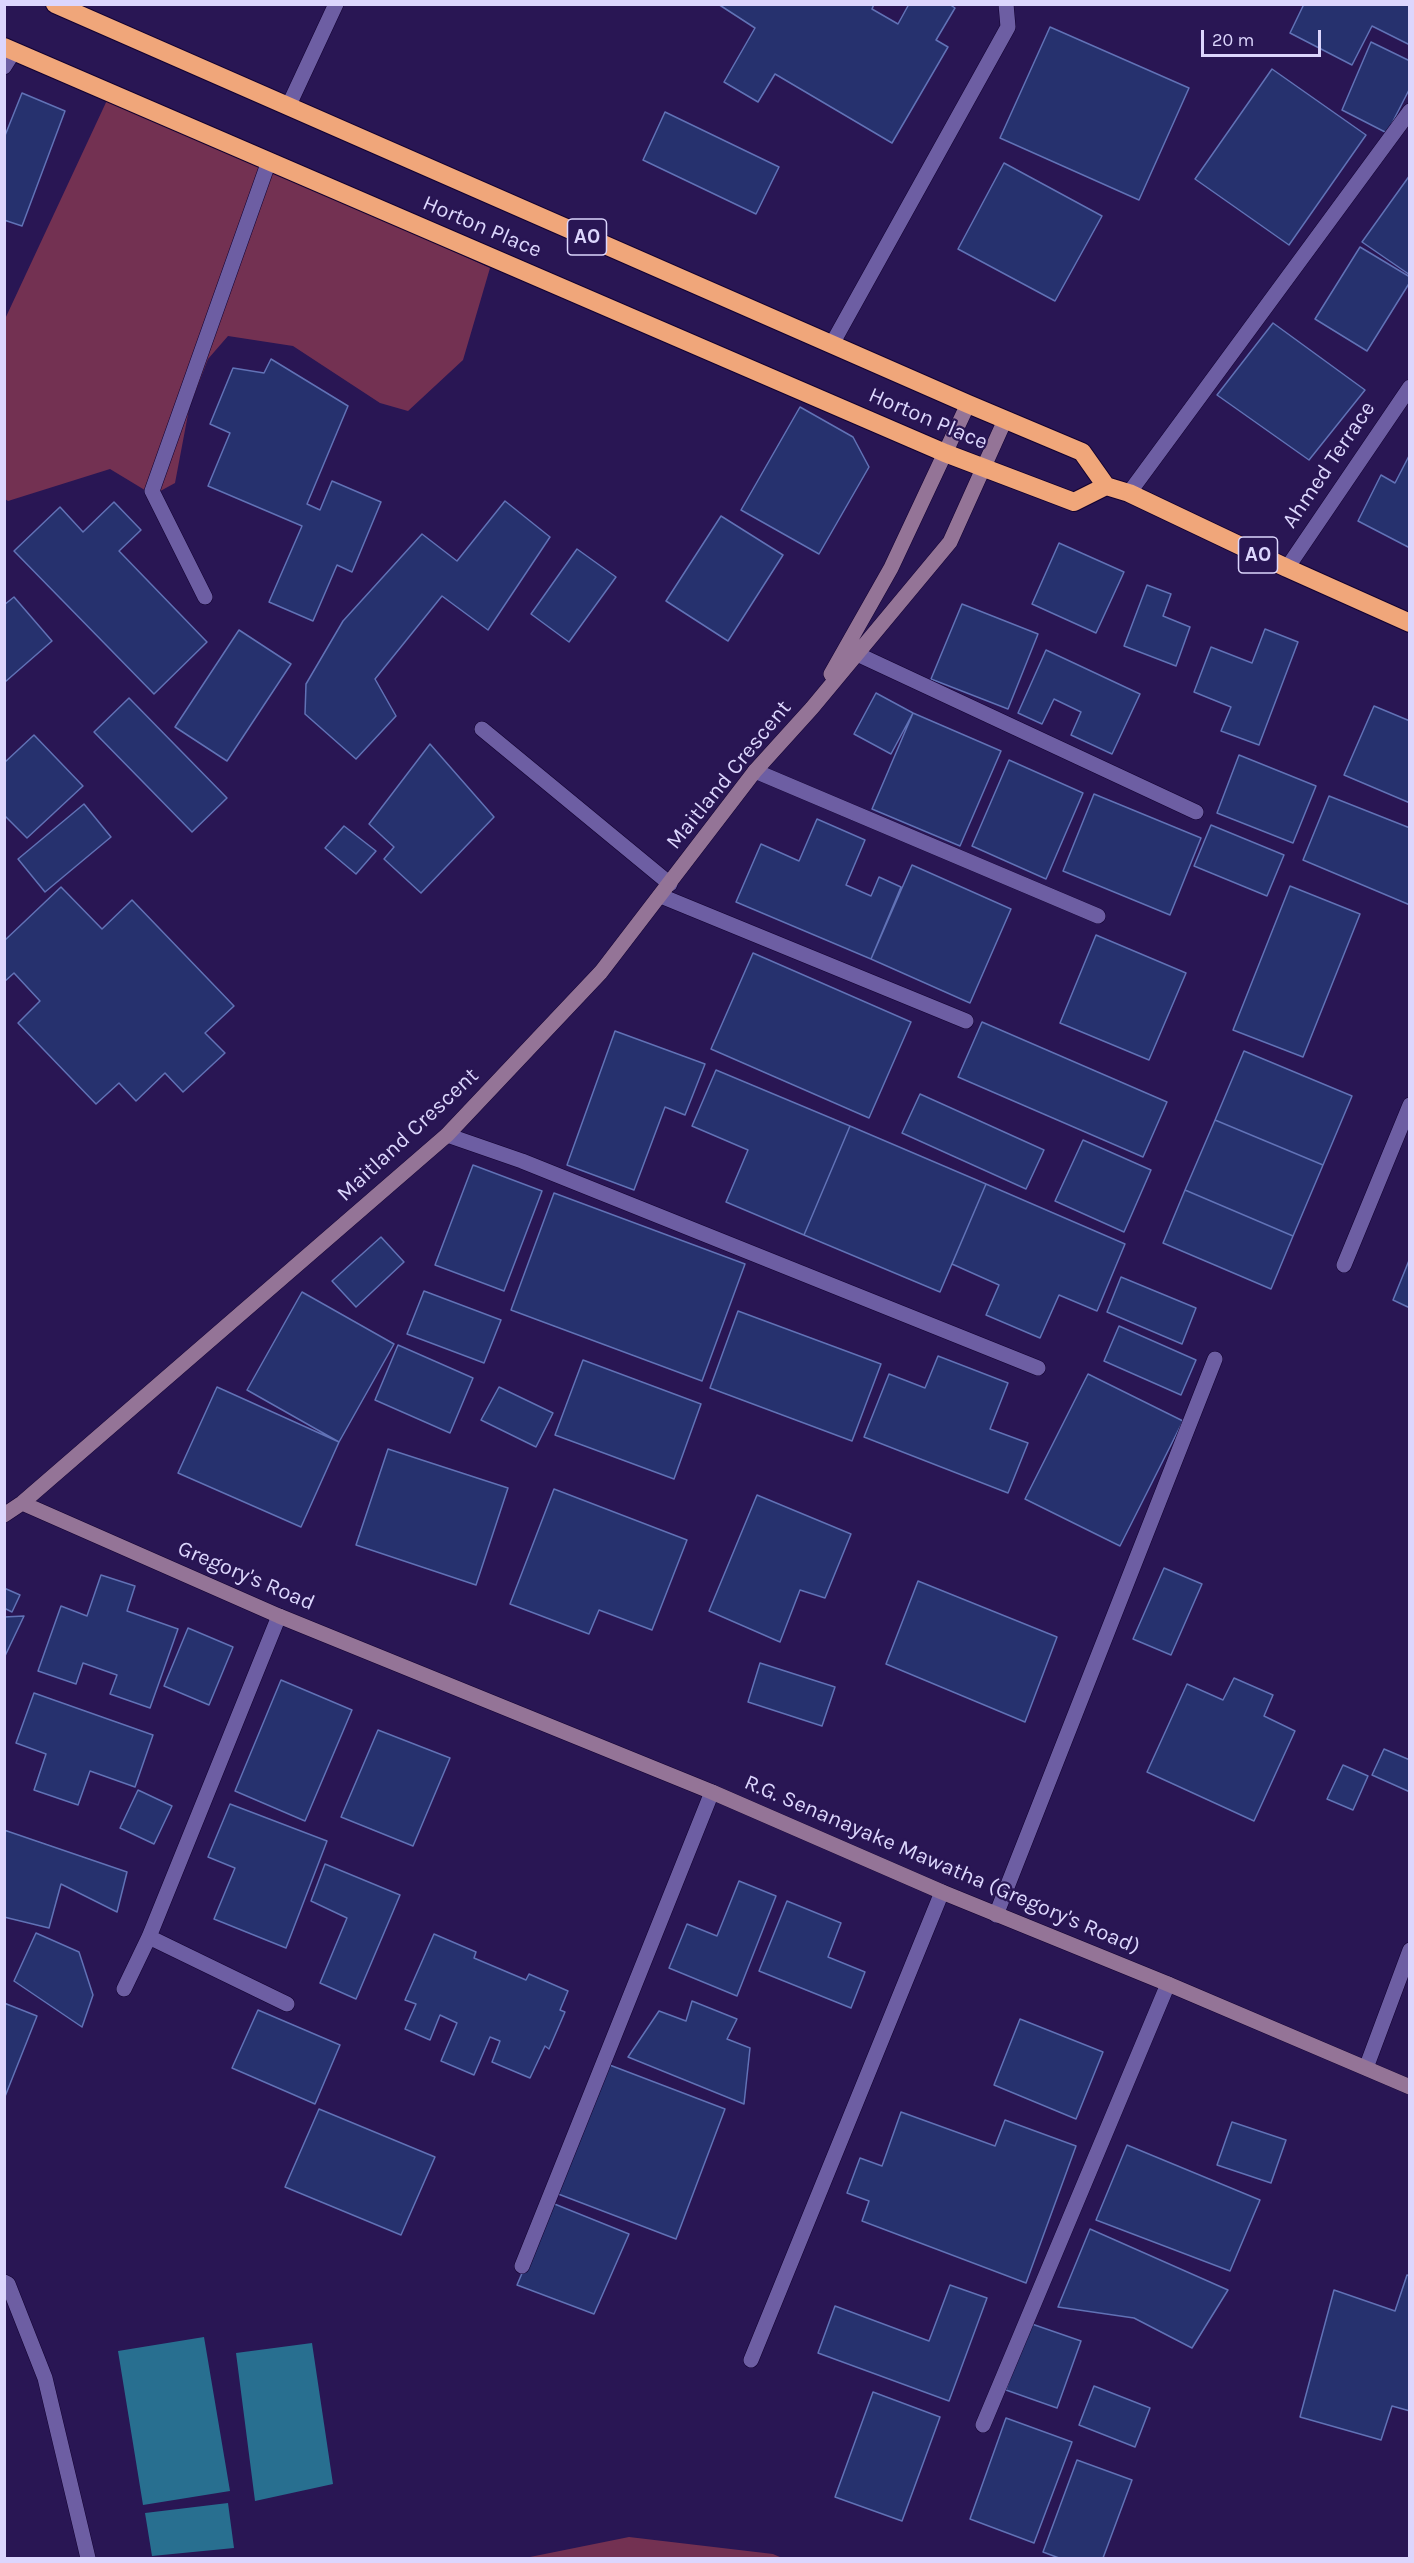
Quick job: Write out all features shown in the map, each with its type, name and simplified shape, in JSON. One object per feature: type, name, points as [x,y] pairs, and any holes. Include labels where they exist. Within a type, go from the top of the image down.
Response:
[{"type":"highway","name":"Horton Place","points":[[9,49],[945,453],[1074,502],[1106,486],[1082,452],[55,4]]},
{"type":"highway","name":"A0","points":[[1106,486],[1410,623]]},
{"type":"main road","name":"Maitland Crescent","points":[[812,708],[891,568],[968,404]]},
{"type":"main road","name":"Maitland Crescent","points":[[4,1515],[22,1503],[447,1135],[601,972],[755,771],[812,708],[950,542],[1005,420]]},
{"type":"main road","name":"Gregory's Road","points":[[22,1503],[279,1616],[455,1686]]},
{"type":"main road","name":"R.G. Senanayake Mawatha (Gregory's Road)","points":[[455,1686],[1410,2087]]},
{"type":"street","points":[[288,107],[336,4]]},
{"type":"street","points":[[832,344],[1008,27],[1006,4]]},
{"type":"street","points":[[4,67],[9,49]]},
{"type":"street","points":[[1128,494],[1410,111]]},
{"type":"street","points":[[205,597],[152,492],[269,161]]},
{"type":"street","name":"Ahmed Terrace","points":[[1287,568],[1410,387]]},
{"type":"street","points":[[857,654],[1196,812]]},
{"type":"street","points":[[482,729],[666,890],[966,1021]]},
{"type":"street","points":[[755,771],[1098,916]]},
{"type":"street","points":[[1344,1265],[1410,1105]]},
{"type":"street","points":[[447,1135],[522,1161],[1038,1368]]},
{"type":"street","points":[[996,1915],[1215,1359]]},
{"type":"street","points":[[124,1989],[149,1937],[279,1616]]},
{"type":"street","points":[[522,2266],[712,1792]]},
{"type":"street","points":[[751,2361],[942,1892]]},
{"type":"street","points":[[149,1937],[287,2004]]},
{"type":"street","points":[[1365,2068],[1410,1950]]},
{"type":"street","points":[[983,2425],[1168,1984]]},
{"type":"street","points":[[4,2282],[8,2284],[45,2378],[88,2559]]},
{"type":"shaded area","points":[[109,96],[490,268],[463,360],[408,411],[380,403],[293,346],[228,336],[208,359],[189,409],[175,483],[153,495],[110,469],[8,501],[5,499],[5,319]]},
{"type":"shaded area","points":[[629,2537],[773,2554],[782,2558],[525,2558]]},
{"type":"water","points":[[204,2337],[230,2491],[143,2505],[118,2351]]},
{"type":"water","points":[[312,2343],[333,2484],[255,2501],[236,2353]]},
{"type":"water","points":[[228,2503],[234,2548],[152,2556],[145,2513]]},
{"type":"building","points":[[718,4],[874,4],[872,9],[898,24],[909,4],[949,4],[955,8],[936,40],[948,47],[892,143],[775,74],[758,102],[724,82],[755,28]]},
{"type":"building","points":[[1304,4],[1410,4],[1410,45],[1372,26],[1352,65],[1290,33]]},
{"type":"building","points":[[1050,27],[1189,88],[1139,200],[1000,138]]},
{"type":"building","points":[[1371,42],[1410,61],[1410,88],[1387,133],[1342,110]]},
{"type":"building","points":[[1272,69],[1366,135],[1289,245],[1195,179]]},
{"type":"building","points":[[22,93],[65,111],[22,226],[4,220],[4,138]]},
{"type":"building","points":[[665,112],[779,167],[756,214],[643,160]]},
{"type":"building","points":[[1004,163],[1102,216],[1055,301],[958,249]]},
{"type":"building","points":[[1410,175],[1410,275],[1362,242]]},
{"type":"building","points":[[1360,247],[1410,277],[1410,282],[1367,351],[1315,319]]},
{"type":"building","points":[[1273,323],[1365,390],[1309,460],[1217,395]]},
{"type":"building","points":[[271,359],[348,406],[307,504],[320,510],[332,481],[381,502],[352,572],[337,565],[313,621],[269,602],[302,526],[208,486],[230,433],[210,424],[233,368],[264,373]]},
{"type":"building","points":[[800,407],[853,437],[869,467],[819,554],[741,510]]},
{"type":"building","points":[[1410,454],[1410,548],[1358,521],[1381,475],[1395,483]]},
{"type":"building","points":[[505,501],[550,537],[488,630],[442,596],[375,679],[396,716],[356,759],[305,714],[306,684],[343,621],[422,534],[457,561]]},
{"type":"building","points":[[114,502],[141,530],[119,551],[207,642],[154,694],[14,551],[60,507],[83,532]]},
{"type":"building","points":[[721,516],[783,555],[728,641],[666,601]]},
{"type":"building","points":[[1059,543],[1124,572],[1096,633],[1032,604]]},
{"type":"building","points":[[577,549],[616,577],[569,642],[531,614]]},
{"type":"building","points":[[1147,585],[1171,594],[1163,616],[1190,627],[1176,666],[1124,646]]},
{"type":"building","points":[[14,597],[52,641],[5,682],[4,605]]},
{"type":"building","points":[[962,604],[1038,634],[1008,709],[931,679]]},
{"type":"building","points":[[1265,629],[1298,642],[1259,745],[1221,731],[1231,707],[1194,692],[1211,647],[1252,663]]},
{"type":"building","points":[[239,630],[291,664],[227,761],[175,727]]},
{"type":"building","points":[[1046,650],[1140,694],[1112,754],[1071,735],[1081,712],[1054,699],[1042,724],[1018,713]]},
{"type":"building","points":[[876,693],[913,713],[891,754],[854,734]]},
{"type":"building","points":[[129,698],[227,798],[192,832],[94,732]]},
{"type":"building","points":[[1374,706],[1410,721],[1410,803],[1344,775]]},
{"type":"building","points":[[913,713],[1001,751],[960,846],[872,809]]},
{"type":"building","points":[[34,735],[83,786],[27,838],[4,815],[4,763]]},
{"type":"building","points":[[430,744],[494,817],[421,893],[384,859],[394,847],[369,824]]},
{"type":"building","points":[[1239,755],[1316,786],[1293,843],[1217,813]]},
{"type":"building","points":[[1009,760],[1083,793],[1046,879],[972,846]]},
{"type":"building","points":[[1094,794],[1201,838],[1170,915],[1063,871]]},
{"type":"building","points":[[1329,796],[1410,828],[1410,905],[1303,860]]},
{"type":"building","points":[[84,804],[111,837],[45,892],[18,859]]},
{"type":"building","points":[[817,819],[865,840],[846,885],[871,896],[879,877],[901,887],[871,959],[736,902],[761,844],[799,861]]},
{"type":"building","points":[[1211,825],[1284,855],[1267,896],[1194,866]]},
{"type":"building","points":[[344,826],[376,851],[356,874],[325,848]]},
{"type":"building","points":[[912,865],[1011,909],[970,1003],[871,959]]},
{"type":"building","points":[[1290,886],[1360,914],[1303,1057],[1233,1030]]},
{"type":"building","points":[[61,887],[102,929],[132,900],[234,1006],[205,1033],[225,1053],[183,1092],[165,1073],[136,1101],[119,1083],[96,1104],[18,1023],[40,1001],[14,973],[4,982],[4,941]]},
{"type":"building","points":[[1096,935],[1186,973],[1149,1060],[1060,1023]]},
{"type":"building","points":[[753,953],[911,1022],[869,1118],[711,1049]]},
{"type":"building","points":[[982,1022],[1167,1102],[1143,1157],[958,1077]]},
{"type":"building","points":[[615,1031],[705,1064],[685,1115],[665,1107],[634,1190],[567,1165]]},
{"type":"building","points":[[1244,1051],[1352,1096],[1323,1165],[1215,1120]]},
{"type":"building","points":[[716,1070],[850,1126],[804,1235],[726,1202],[748,1150],[692,1126]]},
{"type":"building","points":[[920,1094],[1044,1150],[1026,1189],[902,1133]]},
{"type":"building","points":[[1215,1120],[1323,1165],[1293,1236],[1185,1190]]},
{"type":"building","points":[[850,1126],[986,1184],[940,1292],[804,1235]]},
{"type":"building","points":[[1083,1140],[1151,1170],[1124,1232],[1055,1201]]},
{"type":"building","points":[[473,1165],[542,1191],[504,1291],[435,1265]]},
{"type":"building","points":[[986,1184],[1125,1244],[1097,1311],[1059,1295],[1040,1338],[986,1315],[999,1285],[952,1264]]},
{"type":"building","points":[[1185,1190],[1293,1236],[1271,1289],[1163,1243]]},
{"type":"building","points":[[554,1193],[745,1264],[702,1381],[511,1310]]},
{"type":"building","points":[[381,1237],[404,1262],[356,1307],[332,1281]]},
{"type":"building","points":[[1410,1258],[1410,1308],[1393,1300]]},
{"type":"building","points":[[1121,1277],[1196,1308],[1182,1344],[1107,1312]]},
{"type":"building","points":[[424,1291],[501,1320],[484,1363],[407,1334]]},
{"type":"building","points":[[302,1292],[394,1344],[339,1442],[247,1390]]},
{"type":"building","points":[[738,1311],[881,1364],[852,1441],[710,1388]]},
{"type":"building","points":[[1119,1326],[1196,1360],[1181,1395],[1104,1361]]},
{"type":"building","points":[[398,1345],[473,1378],[450,1433],[375,1400]]},
{"type":"building","points":[[938,1356],[1008,1383],[990,1429],[1028,1443],[1008,1493],[864,1437],[889,1374],[925,1388]]},
{"type":"building","points":[[583,1360],[701,1404],[674,1479],[555,1435]]},
{"type":"building","points":[[1088,1374],[1183,1421],[1120,1546],[1025,1499]]},
{"type":"building","points":[[217,1387],[339,1442],[301,1527],[178,1473]]},
{"type":"building","points":[[499,1387],[553,1413],[536,1447],[481,1420]]},
{"type":"building","points":[[388,1449],[508,1488],[476,1585],[356,1545]]},
{"type":"building","points":[[554,1489],[687,1540],[652,1630],[599,1610],[589,1634],[510,1604]]},
{"type":"building","points":[[757,1495],[851,1534],[825,1598],[800,1590],[780,1642],[709,1611]]},
{"type":"building","points":[[1164,1568],[1202,1584],[1171,1655],[1133,1639]]},
{"type":"building","points":[[101,1575],[135,1586],[127,1611],[178,1629],[150,1708],[110,1694],[117,1675],[83,1663],[76,1684],[38,1671],[61,1606],[87,1616]]},
{"type":"building","points":[[918,1581],[1057,1637],[1025,1722],[886,1664]]},
{"type":"building","points":[[4,1588],[20,1595],[12,1612],[4,1608]]},
{"type":"building","points":[[24,1616],[4,1658],[4,1617]]},
{"type":"building","points":[[188,1628],[233,1647],[209,1705],[164,1686]]},
{"type":"building","points":[[760,1663],[835,1687],[822,1726],[748,1702]]},
{"type":"building","points":[[1234,1678],[1273,1695],[1264,1716],[1295,1731],[1254,1821],[1147,1772],[1187,1684],[1223,1700]]},
{"type":"building","points":[[281,1680],[352,1710],[305,1821],[235,1791]]},
{"type":"building","points":[[34,1693],[153,1735],[135,1787],[90,1771],[78,1805],[34,1790],[46,1754],[16,1743]]},
{"type":"building","points":[[378,1730],[450,1758],[413,1846],[341,1817]]},
{"type":"building","points":[[1384,1749],[1410,1760],[1410,1792],[1372,1775]]},
{"type":"building","points":[[1343,1765],[1368,1776],[1353,1810],[1327,1799]]},
{"type":"building","points":[[138,1790],[172,1806],[154,1844],[120,1828]]},
{"type":"building","points":[[230,1804],[327,1841],[286,1948],[214,1919],[235,1868],[208,1857]]},
{"type":"building","points":[[4,1830],[127,1872],[117,1912],[61,1884],[49,1928],[4,1917]]},
{"type":"building","points":[[325,1864],[400,1895],[356,1999],[320,1983],[347,1918],[311,1901]]},
{"type":"building","points":[[739,1881],[776,1896],[737,1996],[669,1968],[687,1924],[717,1936]]},
{"type":"building","points":[[787,1901],[841,1923],[828,1957],[865,1972],[851,2008],[759,1971]]},
{"type":"building","points":[[36,1933],[79,1952],[93,1995],[82,2027],[14,1981]]},
{"type":"building","points":[[434,1934],[476,1952],[474,1958],[526,1980],[529,1974],[568,1991],[560,2010],[565,2012],[549,2049],[545,2046],[530,2078],[492,2062],[500,2041],[490,2037],[474,2075],[441,2061],[457,2023],[440,2015],[430,2040],[405,2029],[416,2004],[405,2000]]},
{"type":"building","points":[[692,2001],[737,2019],[727,2039],[750,2048],[744,2104],[628,2057],[659,2011],[686,2021]]},
{"type":"building","points":[[4,2003],[37,2016],[4,2099]]},
{"type":"building","points":[[258,2010],[340,2045],[315,2104],[232,2068]]},
{"type":"building","points":[[1020,2019],[1103,2052],[1076,2119],[994,2085]]},
{"type":"building","points":[[607,2064],[725,2109],[676,2239],[553,2192]]},
{"type":"building","points":[[319,2109],[435,2157],[401,2235],[285,2187]]},
{"type":"building","points":[[901,2112],[995,2146],[1005,2120],[1076,2146],[1026,2283],[862,2221],[869,2201],[847,2193],[860,2158],[882,2166]]},
{"type":"building","points":[[1232,2122],[1286,2140],[1271,2183],[1217,2165]]},
{"type":"building","points":[[1127,2145],[1260,2200],[1230,2271],[1096,2220]]},
{"type":"building","points":[[552,2203],[629,2234],[594,2314],[517,2285]]},
{"type":"building","points":[[1090,2229],[1228,2290],[1192,2348],[1134,2318],[1058,2307]]},
{"type":"building","points":[[1407,2275],[1410,2276],[1410,2411],[1392,2406],[1381,2440],[1300,2417],[1334,2290],[1395,2311]]},
{"type":"building","points":[[950,2285],[987,2298],[949,2401],[818,2353],[835,2306],[929,2341]]},
{"type":"building","points":[[1029,2323],[1081,2341],[1057,2408],[1006,2390]]},
{"type":"building","points":[[1094,2386],[1150,2408],[1135,2447],[1079,2425]]},
{"type":"building","points":[[873,2392],[940,2417],[902,2521],[835,2497]]},
{"type":"building","points":[[1006,2418],[1072,2442],[1034,2543],[970,2519]]},
{"type":"building","points":[[1077,2460],[1132,2480],[1103,2558],[1059,2558],[1043,2552]]}]
